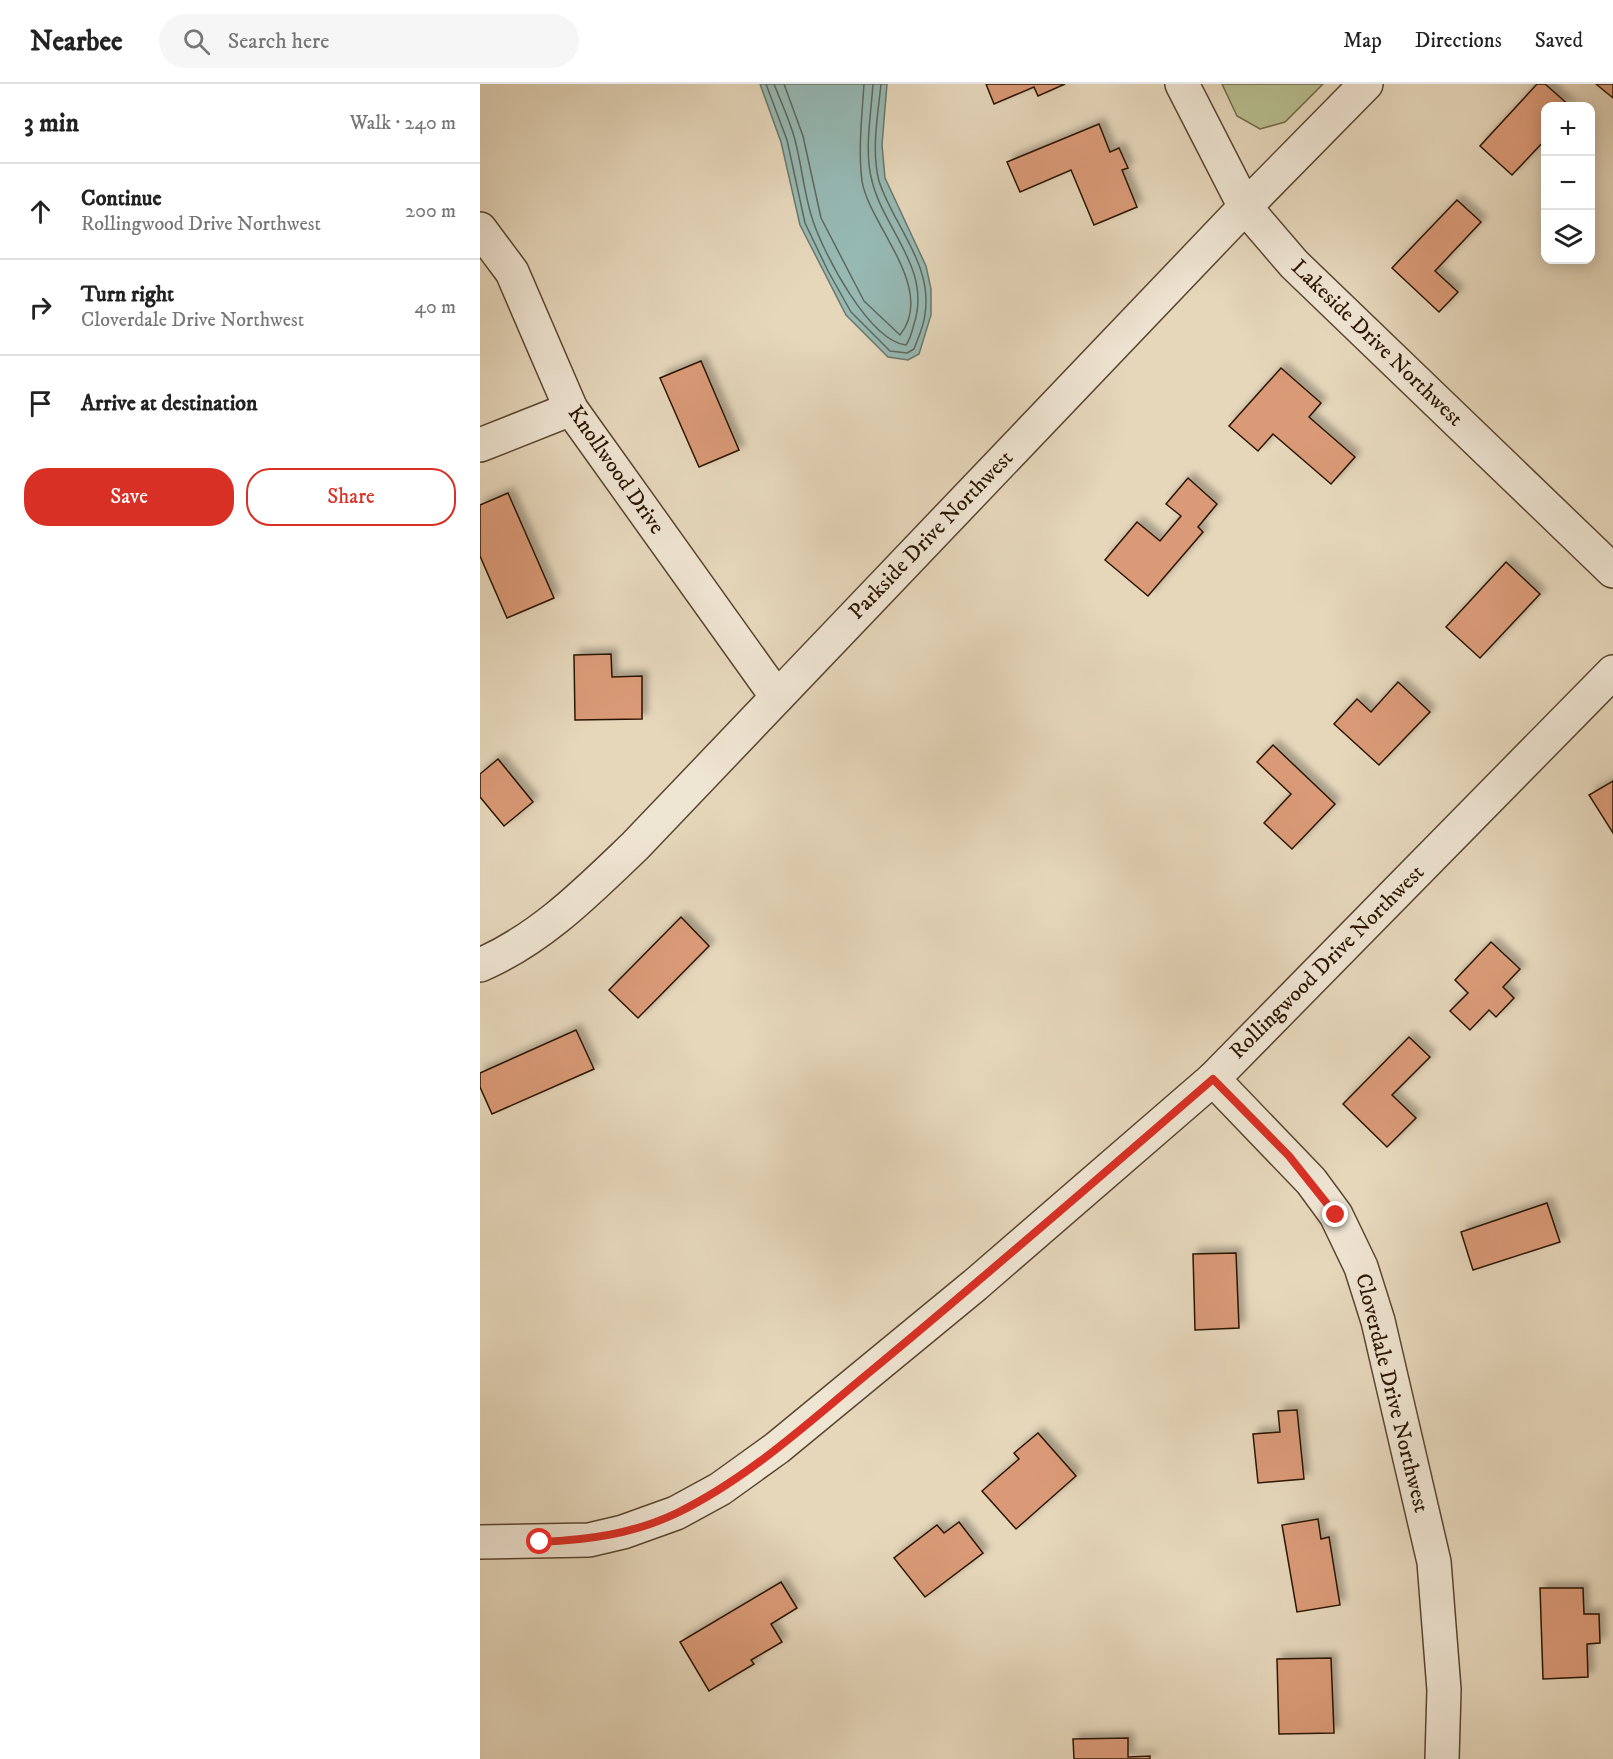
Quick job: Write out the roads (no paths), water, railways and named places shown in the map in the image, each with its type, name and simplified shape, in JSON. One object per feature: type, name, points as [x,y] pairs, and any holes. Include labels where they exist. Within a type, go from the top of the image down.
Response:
[{"type":"street","name":"Lakeside Drive Northwest","points":[[1182,84],[1245,207],[1294,264],[1613,571]]},
{"type":"street","name":"Parkside Drive Northwest","points":[[480,966],[535,934],[572,907],[635,846],[1245,207],[1366,84]]},
{"type":"street","name":"Knollwood Drive","points":[[480,229],[512,273],[571,408],[777,697]]},
{"type":"street","points":[[480,445],[571,408]]},
{"type":"street","name":"Rollingwood Drive Northwest","points":[[480,1542],[589,1539],[623,1532],[676,1513],[720,1489],[777,1448],[975,1285],[1213,1079],[1613,672]]},
{"type":"street","name":"Cloverdale Drive Northwest","points":[[1213,1079],[1311,1181],[1336,1215],[1361,1267],[1378,1321],[1434,1562],[1444,1690],[1442,1759]]},
{"type":"water","points":[[760,84],[887,84],[882,145],[885,178],[926,266],[931,289],[931,315],[919,354],[908,360],[888,357],[846,315],[800,225],[781,142]]}]
